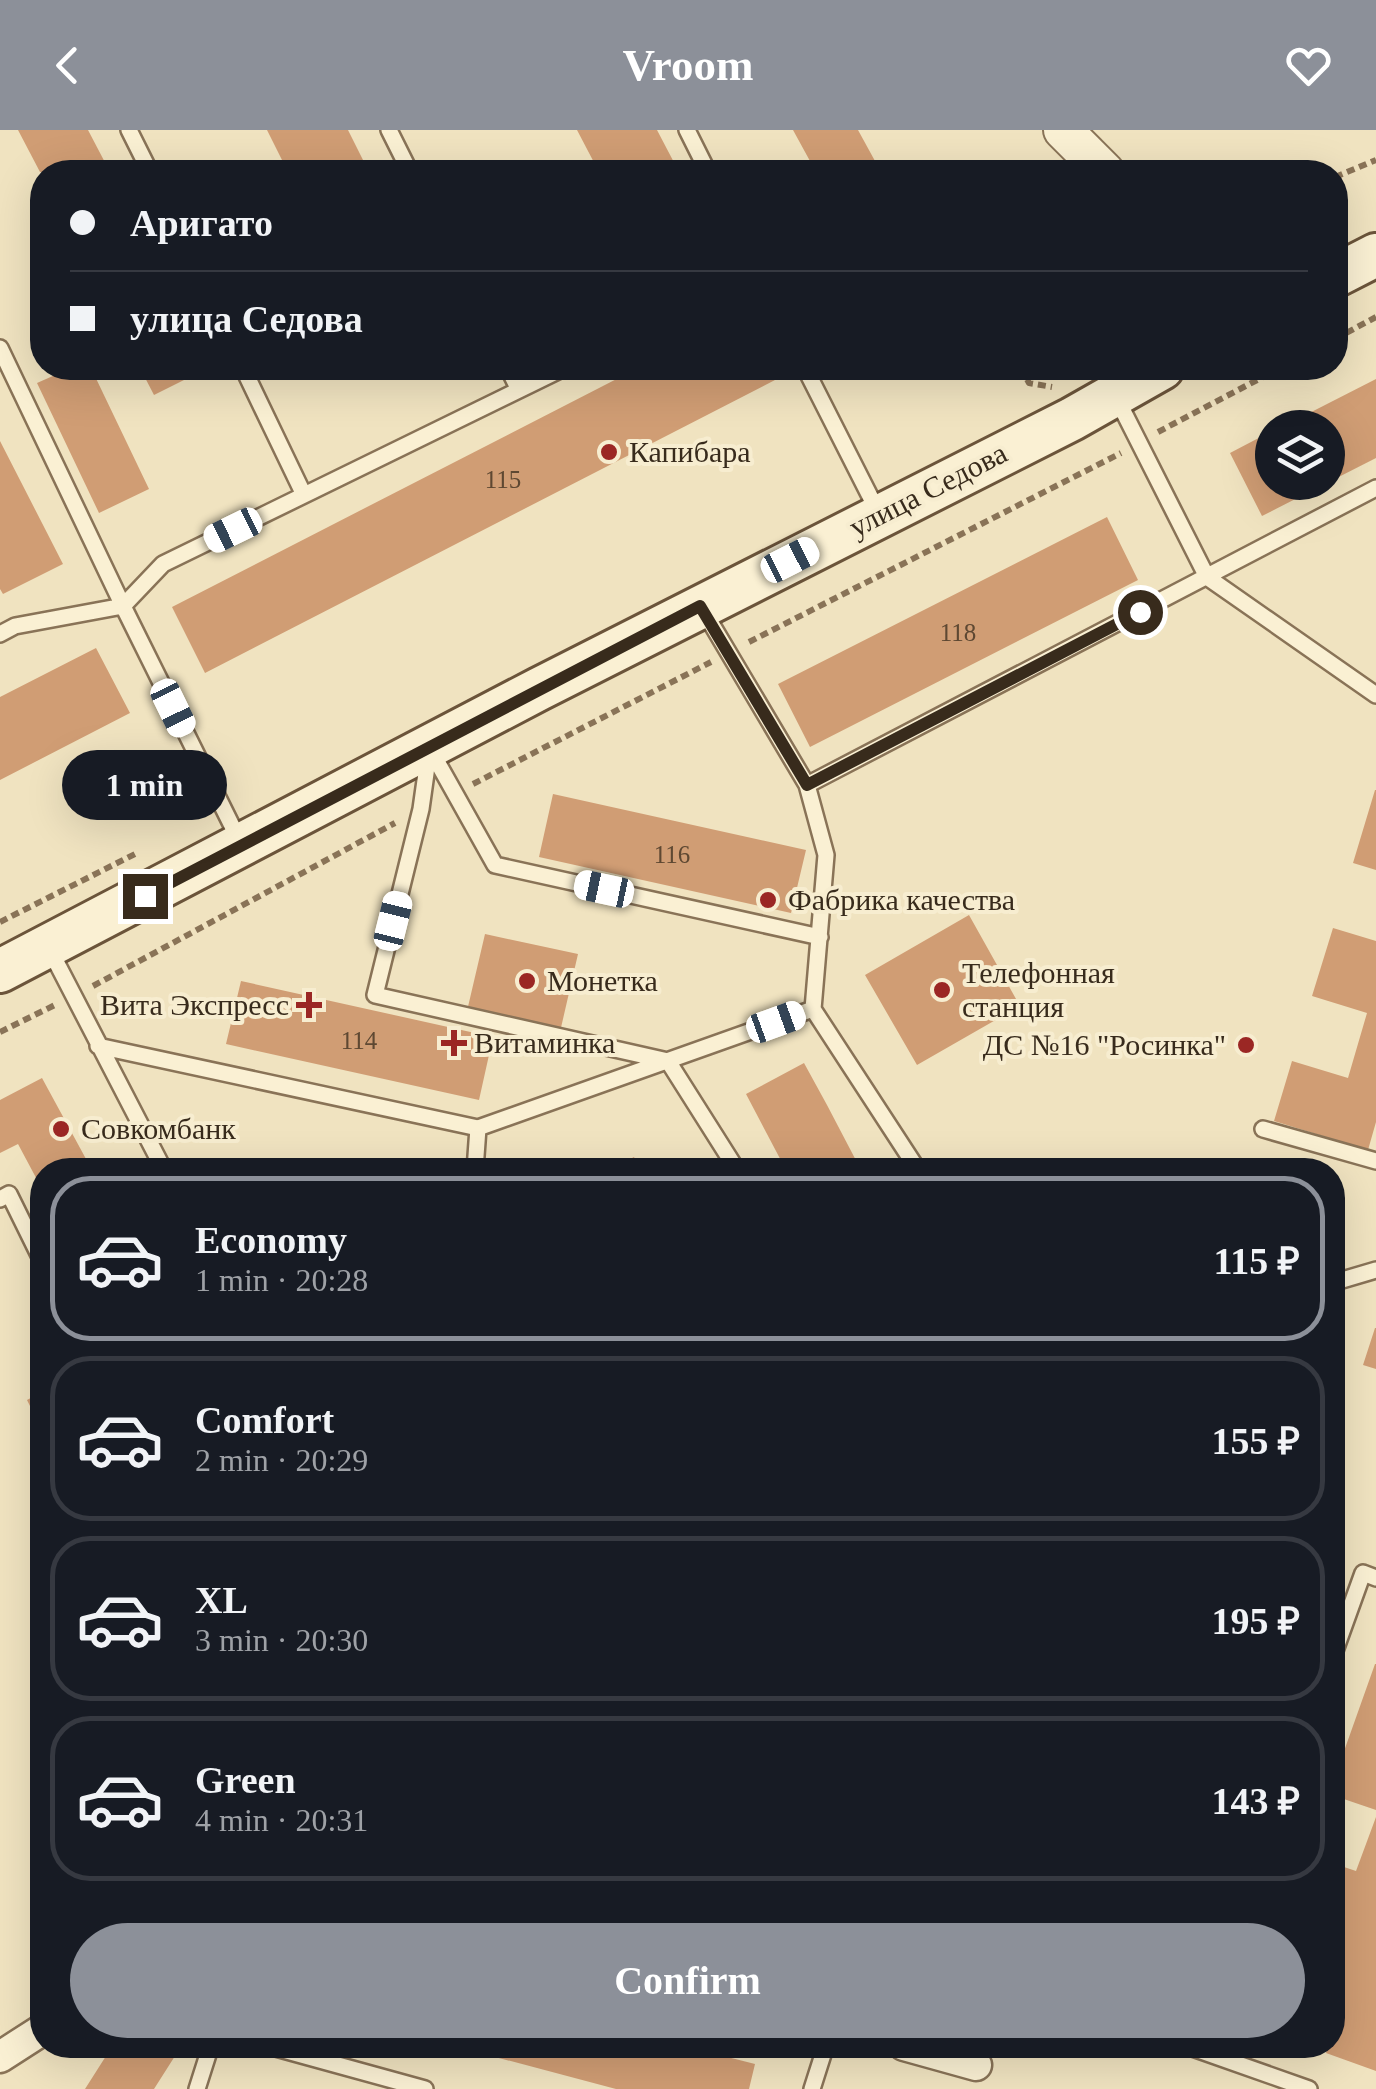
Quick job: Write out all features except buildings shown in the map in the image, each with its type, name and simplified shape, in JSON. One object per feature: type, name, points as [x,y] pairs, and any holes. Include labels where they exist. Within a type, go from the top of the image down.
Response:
[{"type":"main road","points":[[1348,269],[1376,254]]},
{"type":"main road","name":"улица Седова","points":[[0,971],[1140,380]]},
{"type":"street","points":[[1063,130],[1093,160]]},
{"type":"street","points":[[0,2057],[30,2038]]},
{"type":"street","points":[[939,2058],[974,2071]]},
{"type":"lane","points":[[129,130],[144,160]]},
{"type":"lane","points":[[389,130],[404,160]]},
{"type":"lane","points":[[687,130],[702,160]]},
{"type":"lane","points":[[0,348],[242,846]]},
{"type":"lane","points":[[249,380],[304,495]]},
{"type":"lane","points":[[514,380],[519,390]]},
{"type":"lane","points":[[0,634],[14,626],[123,606],[162,564],[539,380]]},
{"type":"lane","points":[[811,380],[879,514]]},
{"type":"lane","points":[[1114,394],[1206,577],[1376,695]]},
{"type":"lane","points":[[807,785],[1376,488]]},
{"type":"lane","points":[[700,606],[807,785],[826,855],[813,1009],[910,1158]]},
{"type":"lane","points":[[430,748],[495,865],[820,937]]},
{"type":"lane","points":[[430,748],[421,809],[375,996],[668,1061],[730,1158]]},
{"type":"lane","points":[[48,947],[158,1158]]},
{"type":"lane","points":[[98,1046],[478,1128],[813,1009]]},
{"type":"lane","points":[[475,1158],[478,1128]]},
{"type":"lane","points":[[1263,1129],[1376,1162]]},
{"type":"lane","points":[[0,1199],[8,1194],[30,1237]]},
{"type":"lane","points":[[1345,1280],[1376,1270]]},
{"type":"lane","points":[[1345,1622],[1362,1573],[1376,1578]]},
{"type":"lane","points":[[197,2089],[207,2058]]},
{"type":"lane","points":[[313,2058],[426,2089]]},
{"type":"lane","points":[[812,2089],[822,2058]]},
{"type":"lane","points":[[1221,2058],[1309,2089]]},
{"type":"path","points":[[1348,172],[1376,160]]},
{"type":"path","points":[[1348,332],[1376,317]]},
{"type":"path","points":[[1027,380],[1058,388]]},
{"type":"path","points":[[456,794],[1100,465],[1257,380]]},
{"type":"path","points":[[0,1032],[73,997],[421,809]]},
{"type":"place","name":"Капибара","points":[[609,452]]},
{"type":"place","name":"Фабрика качества","points":[[768,900]]},
{"type":"place","name":"Монетка","points":[[527,981]]},
{"type":"place","name":"Телефонная станция","points":[[942,990]]},
{"type":"place","name":"Вита Экспресс","points":[[309,1005]]},
{"type":"place","name":"Витаминка","points":[[454,1043]]},
{"type":"place","name":"ДС №16 \"Росинка\"","points":[[1246,1045]]},
{"type":"place","name":"Совкомбанк","points":[[61,1129]]},
{"type":"route","points":[[145,896],[700,606],[807,785],[1140,612]]}]
